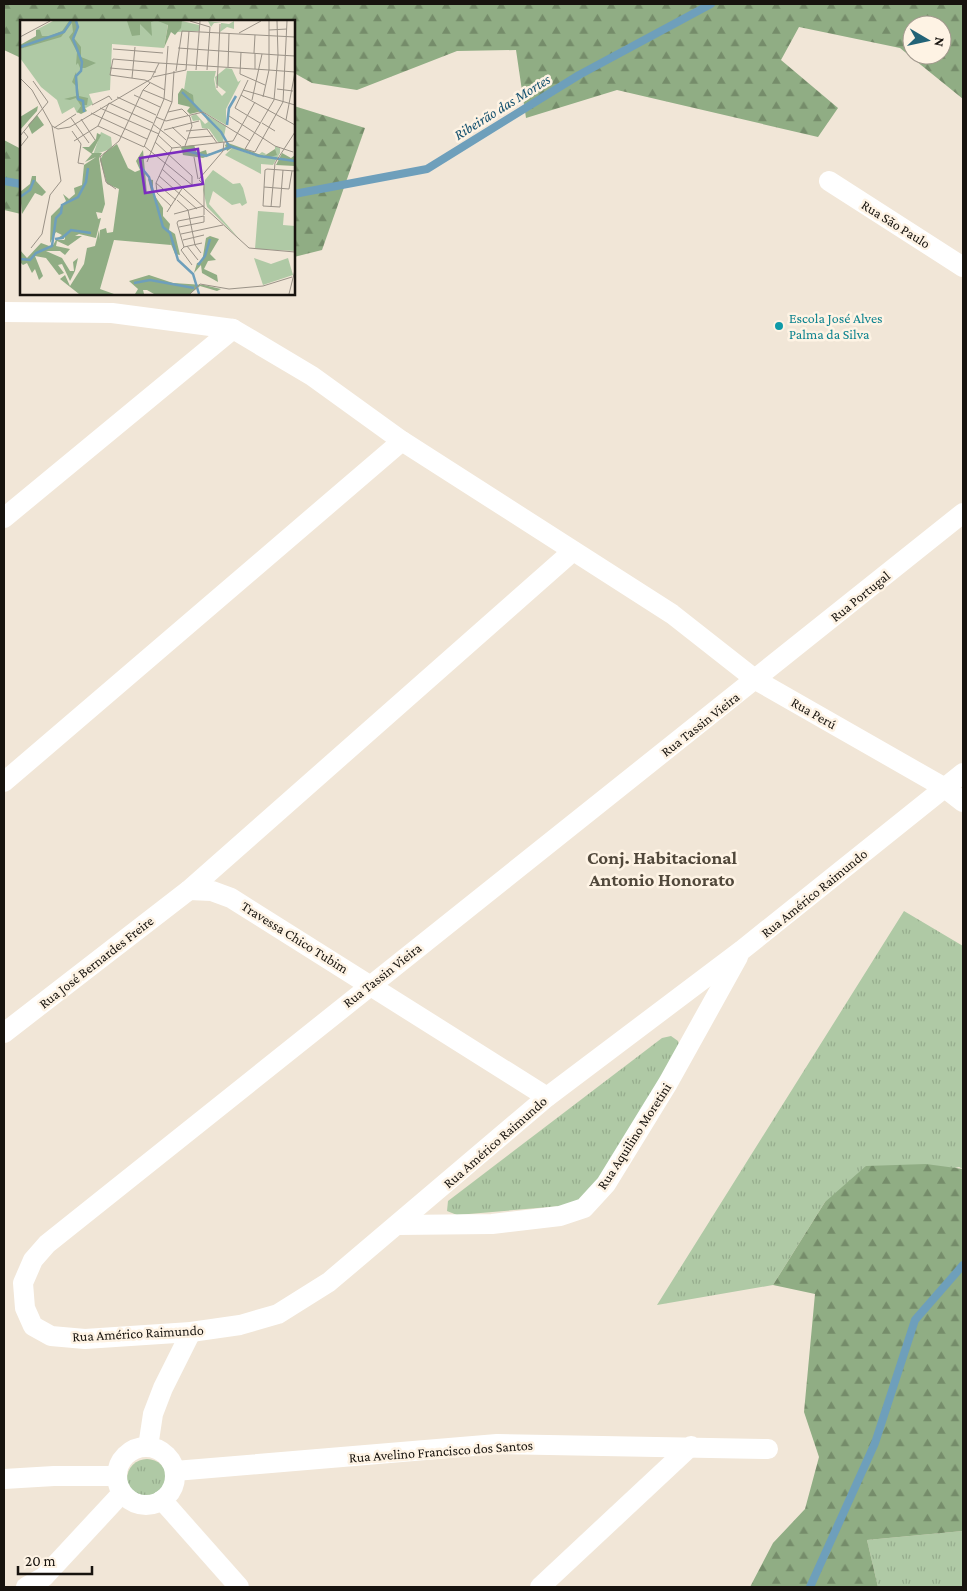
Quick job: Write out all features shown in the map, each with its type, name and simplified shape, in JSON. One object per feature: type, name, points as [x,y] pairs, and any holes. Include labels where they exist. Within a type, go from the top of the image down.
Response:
[{"type":"street","name":"Rua São Paulo","points":[[829,182],[963,266]]},
{"type":"street","points":[[4,312],[112,313],[233,329]]},
{"type":"street","points":[[4,518],[233,329]]},
{"type":"street","name":"Rua Perú","points":[[233,329],[312,376],[402,442],[672,614],[756,680],[945,788],[963,802]]},
{"type":"street","points":[[4,782],[402,442]]},
{"type":"street","name":"Rua Portugal","points":[[756,680],[963,513]]},
{"type":"street","name":"Rua José Bernardes Freire","points":[[4,1033],[188,890],[574,551]]},
{"type":"street","name":"Rua Tassin Vieira","points":[[23,1283],[33,1260],[47,1244],[369,984],[756,680]]},
{"type":"street","name":"Rua Américo Raimundo","points":[[23,1283],[25,1308],[33,1326],[51,1336],[85,1339],[191,1332],[240,1325],[278,1314],[329,1282],[398,1226],[547,1097],[742,950],[963,773]]},
{"type":"street","name":"Travessa Chico Tubim","points":[[188,890],[212,891],[232,898],[547,1097]]},
{"type":"street","name":"Rua Aquilino Moretini","points":[[398,1226],[492,1224],[560,1216],[584,1208],[606,1184],[632,1142],[668,1083],[742,950]]},
{"type":"street","points":[[148,1447],[153,1414],[163,1388],[191,1332]]},
{"type":"street","name":"Rua Avelino Francisco dos Santos","points":[[175,1471],[497,1444],[691,1446],[768,1449]]},
{"type":"street","points":[[540,1587],[691,1446]]},
{"type":"street","points":[[4,1479],[54,1476],[119,1485],[139,1505],[148,1505],[162,1500],[169,1494],[174,1484],[175,1471],[168,1458],[160,1451],[148,1447],[138,1448],[129,1452],[122,1460],[119,1485],[44,1577],[26,1587]]},
{"type":"street","points":[[162,1500],[239,1587]]},
{"type":"green space","points":[[4,4],[963,4],[963,99],[921,65],[952,65],[952,15],[902,15],[902,50],[799,27],[781,60],[838,108],[818,137],[617,90],[526,118],[516,50],[457,51],[357,90],[312,83],[295,74],[295,20],[20,20],[20,58],[4,50]]},
{"type":"green space","points":[[295,106],[365,128],[322,250],[295,257]]},
{"type":"green space","points":[[4,140],[20,148],[20,214],[4,210]]},
{"type":"green space","points":[[904,911],[963,946],[963,1169],[959,1167],[825,1202],[773,1285],[657,1305]]},
{"type":"green space","points":[[671,1036],[678,1041],[680,1048],[591,1192],[573,1205],[457,1215],[447,1211],[448,1201],[662,1038]]},
{"type":"green space","points":[[926,1164],[963,1169],[963,1531],[867,1540],[878,1587],[750,1587],[773,1543],[805,1509],[819,1457],[804,1412],[815,1294],[773,1285],[825,1202],[866,1166]]},
{"type":"green space","points":[[147,1459],[161,1465],[167,1479],[161,1493],[147,1499],[133,1493],[127,1479],[133,1465]]},
{"type":"green space","points":[[963,1531],[963,1587],[878,1587],[867,1540]]},
{"type":"waterway","name":"Ribeirão das Mortes","points":[[295,194],[427,169],[579,75],[711,4]]},
{"type":"waterway","name":"Ribeirão das Mortes","points":[[4,181],[20,184]]},
{"type":"waterway","points":[[810,1587],[875,1443],[915,1320],[963,1265]]},
{"type":"place","name":"Escola José Alves Palma da Silva","points":[[779,326]]},
{"type":"district","name":"Conj. Habitacional Antonio Honorato","points":[[662,868]]}]
